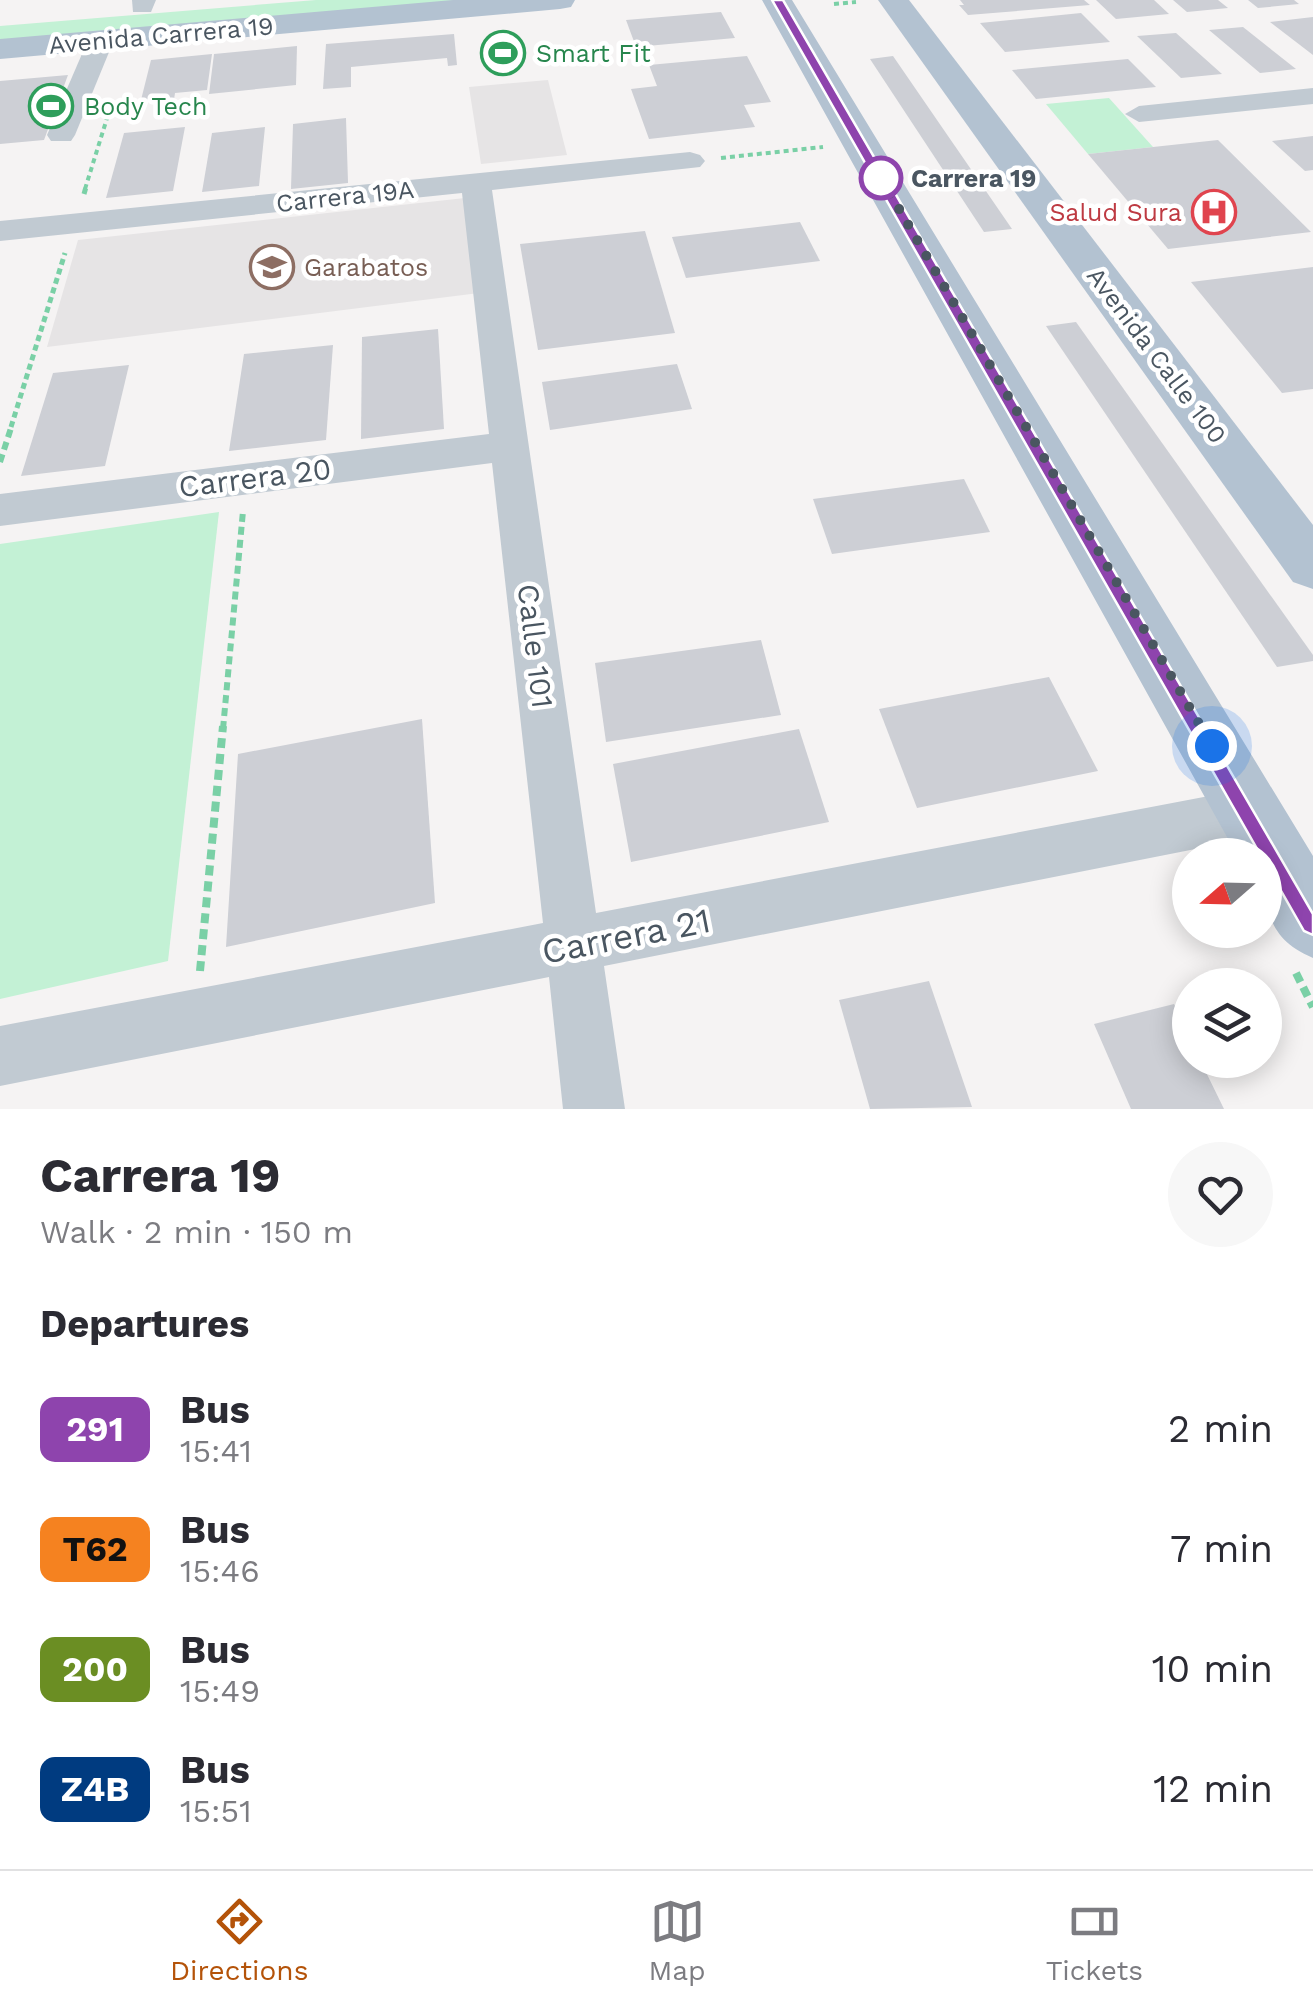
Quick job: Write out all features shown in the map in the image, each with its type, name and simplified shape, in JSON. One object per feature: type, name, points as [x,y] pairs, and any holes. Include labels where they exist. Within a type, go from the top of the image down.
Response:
[{"type":"main road","name":"Avenida Carrera 19","points":[[0,19],[143,4],[232,0]]},
{"type":"main road","name":"Avenida Carrera 19","points":[[0,49],[560,0]]},
{"type":"main road","points":[[778,0],[1313,922]]},
{"type":"main road","name":"Avenida Calle 100","points":[[874,1],[1313,566]]},
{"type":"street","points":[[61,134],[101,40]]},
{"type":"street","points":[[1139,114],[1313,96]]},
{"type":"street","name":"Carrera 19A","points":[[0,231],[690,161]]},
{"type":"street","name":"Calle 101","points":[[476,183],[594,1109]]},
{"type":"street","name":"Carrera 20","points":[[0,510],[510,446]]},
{"type":"street","points":[[1264,500],[1313,521]]},
{"type":"street","name":"Carrera 21","points":[[0,1056],[1251,813]]},
{"type":"path","points":[[834,4],[874,1]]},
{"type":"path","points":[[690,161],[860,142]]},
{"type":"path","points":[[196,1018],[246,480]]},
{"type":"shaded area","points":[[548,80],[567,155],[481,164],[469,87]]},
{"type":"shaded area","name":"Garabatos","points":[[465,198],[479,293],[47,347],[78,240]]},
{"type":"green space","points":[[316,0],[465,0],[0,41],[0,26]]},
{"type":"green space","points":[[1109,98],[1153,147],[1088,154],[1046,104]]},
{"type":"green space","points":[[219,512],[168,961],[0,999],[0,544]]},
{"type":"building","points":[[960,0],[1084,0],[1090,5],[968,15],[959,5],[964,5]]},
{"type":"building","points":[[1096,0],[1154,0],[1169,14],[1116,19]]},
{"type":"building","points":[[1173,0],[1218,0],[1228,8],[1187,12]]},
{"type":"building","points":[[1248,0],[1294,0],[1299,4],[1258,8]]},
{"type":"building","points":[[721,12],[735,38],[636,47],[626,20]]},
{"type":"building","points":[[1081,13],[1110,42],[1005,52],[980,23]]},
{"type":"building","points":[[1313,17],[1313,55],[1270,22]]},
{"type":"building","points":[[1243,27],[1296,69],[1260,73],[1209,30]]},
{"type":"building","points":[[1176,33],[1222,74],[1181,78],[1137,36]]},
{"type":"building","points":[[454,34],[457,65],[448,66],[447,58],[351,67],[351,87],[323,89],[326,44]]},
{"type":"building","points":[[297,46],[296,85],[209,94],[214,54]]},
{"type":"building","points":[[212,54],[207,90],[175,93],[173,106],[156,107],[158,98],[141,100],[151,60]]},
{"type":"building","points":[[747,56],[771,102],[744,105],[755,127],[649,139],[631,89],[657,86],[649,65]]},
{"type":"building","name":"Carrera 19","points":[[893,56],[1012,229],[984,232],[870,59]]},
{"type":"building","points":[[1128,59],[1156,87],[1036,99],[1012,70]]},
{"type":"building","points":[[68,75],[44,140],[0,144],[0,81]]},
{"type":"building","points":[[346,118],[348,183],[291,189],[293,124]]},
{"type":"building","points":[[185,127],[173,191],[106,198],[124,133]]},
{"type":"building","points":[[265,127],[259,186],[202,192],[212,133]]},
{"type":"building","points":[[1313,136],[1313,170],[1305,171],[1272,141]]},
{"type":"building","name":"Salud Sura","points":[[1218,140],[1311,232],[1168,249],[1088,154]]},
{"type":"building","points":[[800,222],[820,261],[686,278],[672,237]]},
{"type":"building","points":[[645,231],[675,333],[538,350],[520,244]]},
{"type":"building","points":[[1313,267],[1313,389],[1282,393],[1191,282]]},
{"type":"building","points":[[1076,322],[1313,655],[1313,661],[1277,667],[1046,326]]},
{"type":"building","points":[[438,329],[444,429],[361,439],[362,337]]},
{"type":"building","points":[[333,345],[326,440],[229,451],[244,354]]},
{"type":"building","points":[[677,364],[692,409],[550,430],[542,382]]},
{"type":"building","points":[[129,365],[105,466],[21,476],[53,373]]},
{"type":"building","points":[[964,479],[990,532],[832,554],[813,499]]},
{"type":"building","points":[[761,640],[781,715],[606,742],[595,663]]},
{"type":"building","points":[[1049,677],[1098,771],[917,808],[879,709]]},
{"type":"building","points":[[422,719],[435,903],[226,947],[238,754]]},
{"type":"building","points":[[799,729],[829,822],[631,862],[613,764]]},
{"type":"building","points":[[929,981],[972,1107],[870,1109],[839,1000]]},
{"type":"building","points":[[1172,1004],[1172,1078],[1209,1078],[1224,1109],[1131,1109],[1094,1024]]},
{"type":"bus line","name":"291","points":[[777,0],[1313,922]]},
{"type":"place","name":"Smart Fit","points":[[503,53]]},
{"type":"place","name":"Body Tech","points":[[51,106]]},
{"type":"place","name":"Carrera 19","points":[[881,178]]},
{"type":"place","name":"Salud Sura","points":[[1214,212]]},
{"type":"place","name":"Garabatos","points":[[272,267]]},
{"type":"route","points":[[881,178],[1212,746]]}]
